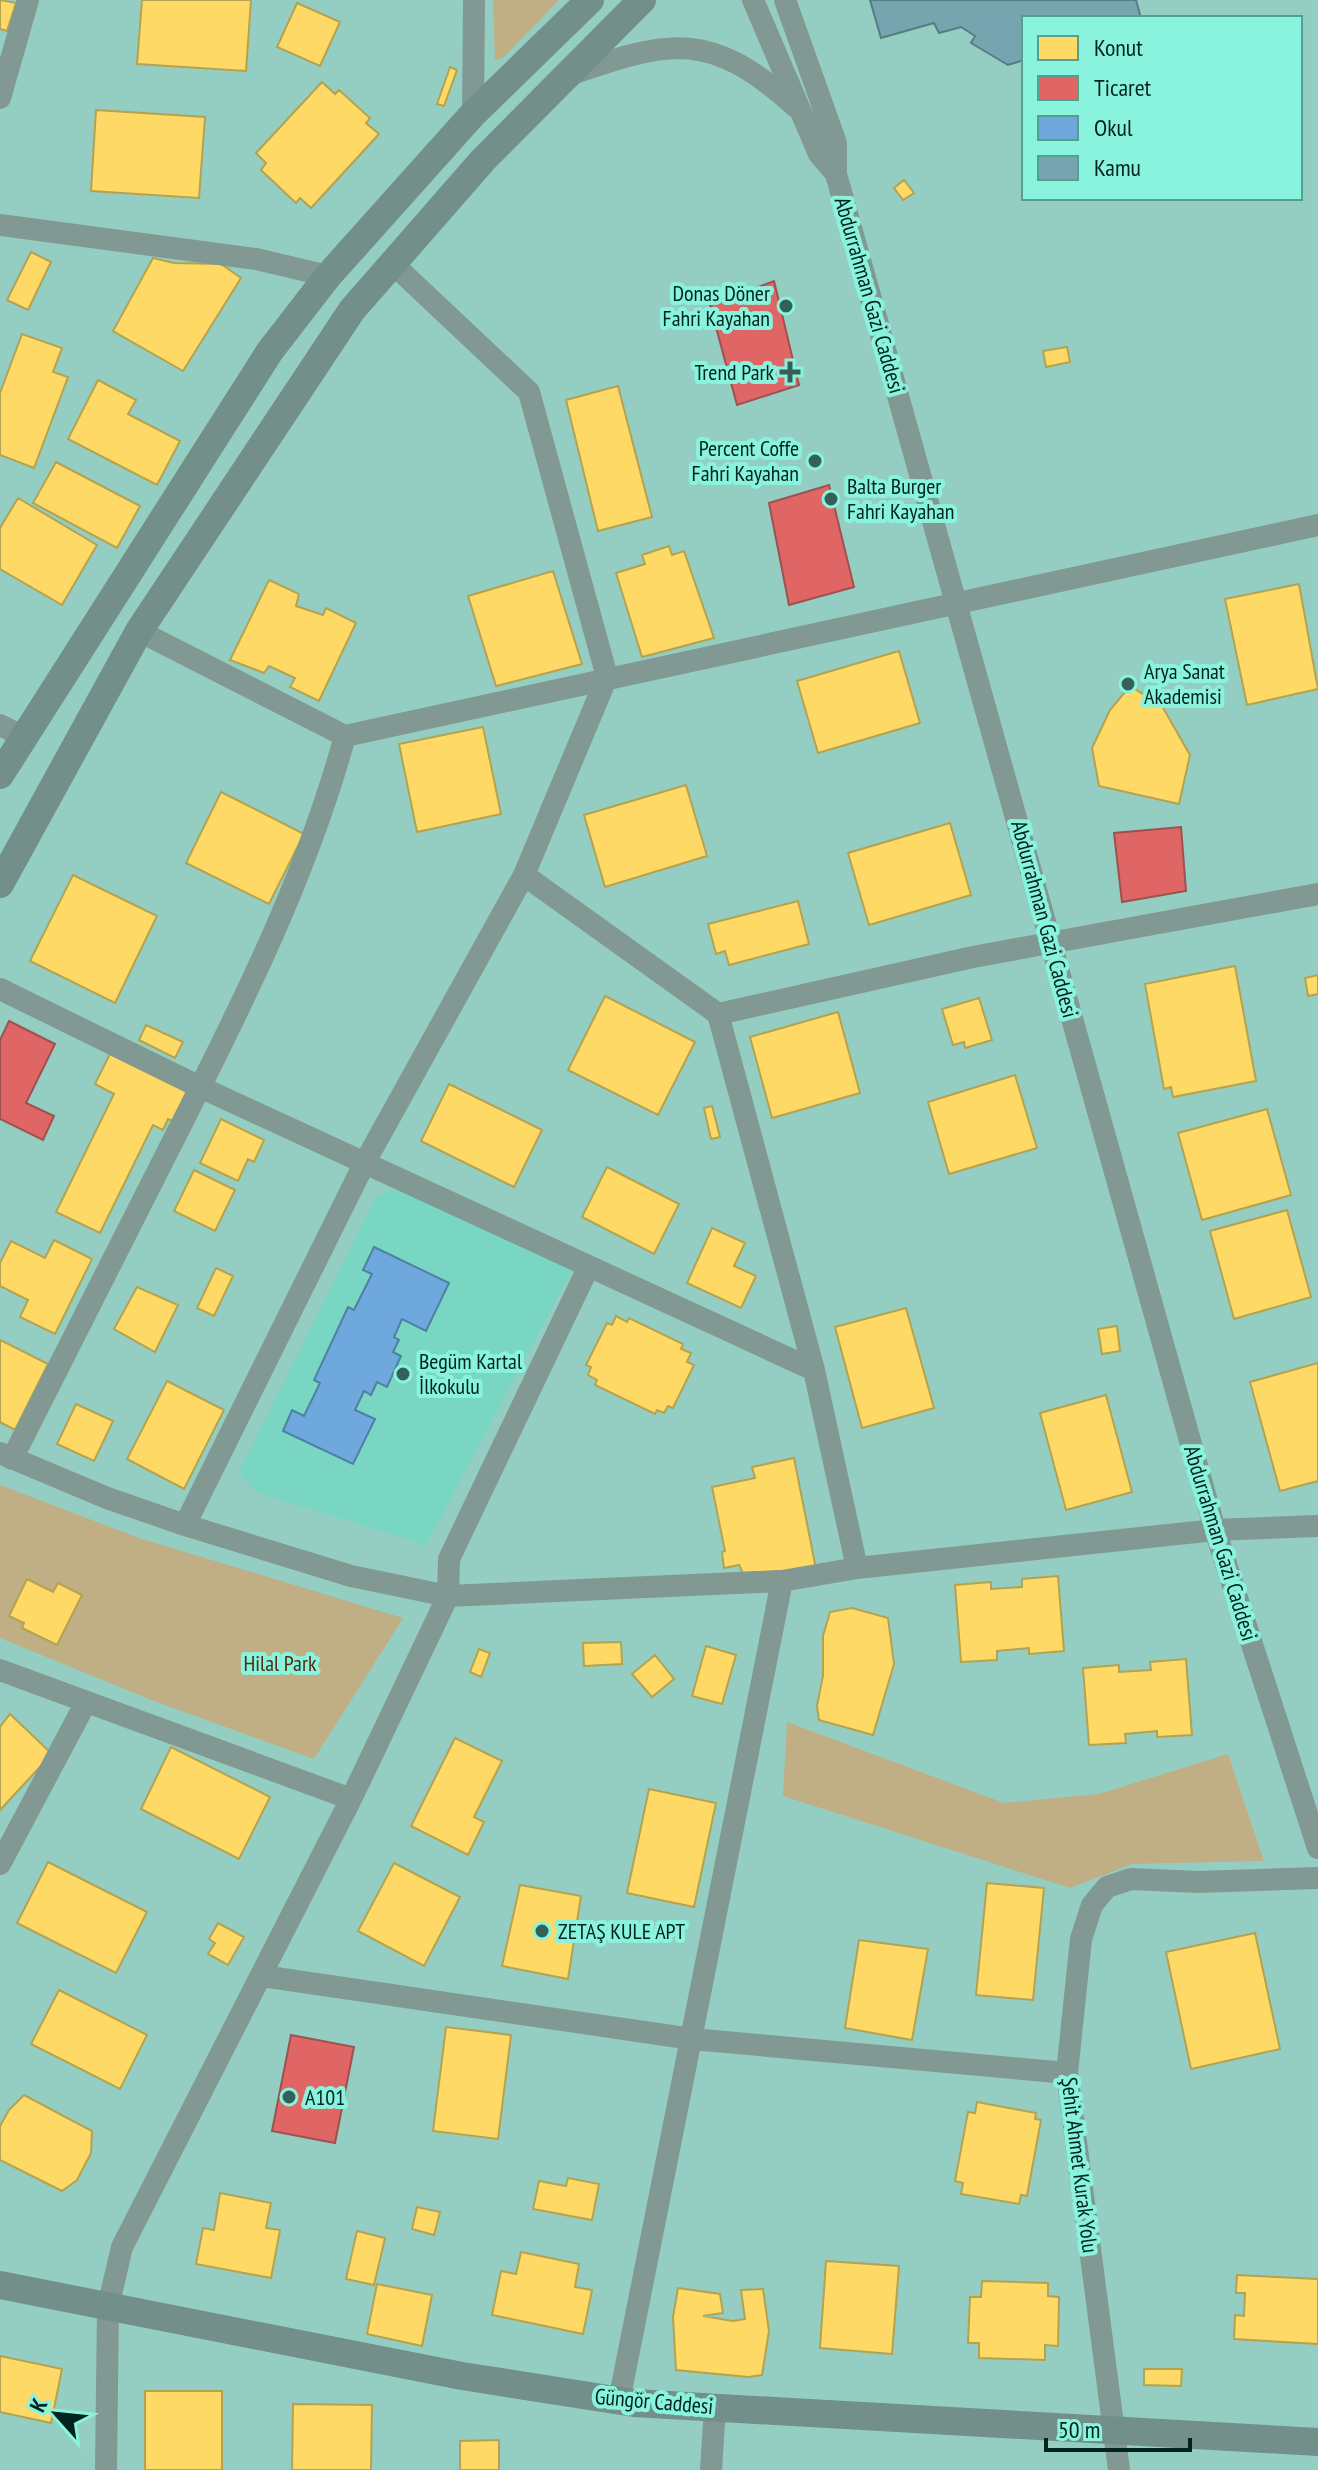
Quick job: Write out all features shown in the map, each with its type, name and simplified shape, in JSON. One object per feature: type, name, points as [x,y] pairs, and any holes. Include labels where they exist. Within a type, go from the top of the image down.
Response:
[{"type":"main road","points":[[2,767],[12,731],[270,351],[328,276],[473,114],[590,0]]},
{"type":"main road","points":[[0,884],[139,631],[352,310],[483,160],[642,0]]},
{"type":"main road","name":"Güngör Caddesi","points":[[0,2285],[462,2376],[619,2401],[1114,2433],[1318,2442]]},
{"type":"street","points":[[0,98],[28,0]]},
{"type":"street","points":[[473,114],[474,0]]},
{"type":"street","name":"Abdurrahman Gazi Caddesi","points":[[753,0],[819,154],[836,174],[958,601],[1215,1530],[1318,1848]]},
{"type":"street","points":[[785,0],[836,143],[836,174]]},
{"type":"street","points":[[568,75],[634,53],[689,46],[746,65],[801,112]]},
{"type":"street","points":[[0,225],[256,259],[328,276]]},
{"type":"street","points":[[185,1525],[365,1162],[524,875],[607,677],[529,392],[392,263]]},
{"type":"street","points":[[139,631],[345,736],[1318,525]]},
{"type":"street","points":[[345,736],[331,787],[294,889],[200,1087],[6,1456],[185,1525],[351,1576],[448,1596],[782,1581],[857,1568],[1215,1530],[1318,1526]]},
{"type":"street","points":[[524,875],[718,1014],[814,1370],[857,1568]]},
{"type":"street","points":[[718,1014],[1051,942],[1318,894]]},
{"type":"street","points":[[0,989],[200,1087],[814,1370]]},
{"type":"street","points":[[106,2470],[108,2307],[122,2247],[351,1799],[448,1596],[449,1559],[588,1268]]},
{"type":"street","points":[[619,2401],[782,1581]]},
{"type":"street","points":[[0,1670],[85,1704],[351,1799]]},
{"type":"street","points":[[0,1864],[85,1704]]},
{"type":"street","points":[[0,1832],[37,1792]]},
{"type":"street","name":"Şehit Ahmet Kurak Yolu","points":[[1119,2470],[1067,2073],[1081,1939],[1092,1905],[1107,1887],[1131,1879],[1198,1882],[1318,1878]]},
{"type":"street","points":[[262,1976],[692,2039],[1067,2073]]},
{"type":"street","points":[[711,2470],[715,2407]]},
{"type":"shaded area","points":[[398,1186],[573,1268],[426,1545],[256,1492],[239,1472],[376,1197]]},
{"type":"green space","points":[[493,0],[559,0],[503,58],[495,60]]},
{"type":"green space","name":"Hilal Park","points":[[0,1485],[139,1538],[403,1618],[314,1759],[154,1701],[0,1638]]},
{"type":"green space","points":[[787,1722],[1004,1803],[1099,1794],[1228,1754],[1264,1861],[1132,1864],[1070,1888],[783,1796]]},
{"type":"building: Konut","points":[[0,0],[16,3],[7,31],[0,29]]},
{"type":"building: Konut","points":[[142,0],[251,0],[246,71],[137,64]]},
{"type":"building: Konut","points":[[297,3],[340,22],[320,66],[277,47]]},
{"type":"building: Konut","points":[[450,67],[457,70],[444,106],[437,104]]},
{"type":"building: Konut","points":[[322,82],[335,94],[339,90],[370,118],[366,123],[379,134],[311,208],[300,198],[296,203],[261,170],[266,163],[256,153]]},
{"type":"building: Konut","points":[[96,110],[205,117],[199,198],[91,191]]},
{"type":"building: Konut","points":[[904,180],[914,193],[903,200],[894,188]]},
{"type":"building: Konut","points":[[31,252],[51,262],[28,310],[7,300]]},
{"type":"building: Konut","points":[[153,258],[174,263],[221,264],[241,278],[183,371],[113,331]]},
{"type":"building: Konut","points":[[22,334],[62,348],[53,372],[68,377],[34,468],[0,455],[0,393]]},
{"type":"building: Konut","points":[[1067,347],[1070,362],[1046,367],[1043,351]]},
{"type":"building: Konut","points":[[98,380],[136,400],[128,414],[180,441],[157,485],[68,439]]},
{"type":"building: Konut","points":[[618,386],[652,517],[598,531],[566,400]]},
{"type":"building: Konut","points":[[56,462],[140,506],[117,548],[33,503]]},
{"type":"building: Konut","points":[[18,498],[97,545],[62,605],[0,569],[0,528]]},
{"type":"building: Konut","points":[[669,546],[672,555],[684,551],[714,638],[642,657],[616,573],[645,564],[642,555]]},
{"type":"building: Konut","points":[[553,571],[582,664],[496,686],[468,596]]},
{"type":"building: Konut","points":[[269,580],[299,594],[296,606],[323,615],[326,608],[356,623],[319,701],[290,687],[295,678],[269,666],[264,673],[230,660]]},
{"type":"building: Konut","points":[[1299,584],[1318,689],[1247,705],[1225,599]]},
{"type":"building: Konut","points":[[899,651],[920,723],[818,753],[797,681]]},
{"type":"building: Konut","points":[[1130,686],[1162,706],[1190,755],[1179,804],[1099,786],[1092,748],[1110,710]]},
{"type":"building: Konut","points":[[483,727],[501,814],[417,832],[399,744]]},
{"type":"building: Konut","points":[[686,785],[707,856],[605,887],[584,815]]},
{"type":"building: Konut","points":[[221,792],[304,834],[269,904],[186,863]]},
{"type":"building: Konut","points":[[950,823],[971,895],[869,925],[848,853]]},
{"type":"building: Konut","points":[[73,875],[157,916],[115,1003],[30,961]]},
{"type":"building: Konut","points":[[798,901],[809,944],[729,965],[725,951],[716,954],[708,924]]},
{"type":"building: Konut","points":[[1235,966],[1256,1081],[1173,1097],[1171,1087],[1164,1089],[1145,984]]},
{"type":"building: Konut","points":[[1318,975],[1318,994],[1308,996],[1305,978]]},
{"type":"building: Konut","points":[[605,996],[695,1042],[658,1115],[568,1070]]},
{"type":"building: Konut","points":[[979,998],[992,1040],[965,1048],[964,1042],[953,1045],[942,1009]]},
{"type":"building: Konut","points":[[838,1012],[860,1093],[772,1118],[750,1037]]},
{"type":"building: Konut","points":[[146,1025],[183,1042],[175,1058],[139,1040]]},
{"type":"building: Konut","points":[[110,1054],[187,1092],[173,1121],[168,1119],[163,1130],[153,1125],[100,1233],[56,1212],[114,1094],[95,1084]]},
{"type":"building: Konut","points":[[1015,1075],[1037,1148],[949,1174],[928,1102]]},
{"type":"building: Konut","points":[[449,1084],[542,1130],[514,1187],[421,1141]]},
{"type":"building: Konut","points":[[712,1106],[720,1137],[711,1139],[704,1108]]},
{"type":"building: Konut","points":[[1267,1109],[1291,1195],[1202,1220],[1178,1133]]},
{"type":"building: Konut","points":[[221,1119],[264,1140],[254,1162],[248,1159],[238,1181],[200,1163]]},
{"type":"building: Konut","points":[[607,1167],[679,1204],[654,1254],[582,1217]]},
{"type":"building: Konut","points":[[194,1170],[235,1190],[215,1231],[174,1211]]},
{"type":"building: Konut","points":[[1287,1210],[1311,1297],[1234,1319],[1210,1231]]},
{"type":"building: Konut","points":[[712,1228],[745,1243],[734,1266],[756,1276],[741,1308],[687,1283]]},
{"type":"building: Konut","points":[[54,1240],[92,1259],[55,1334],[20,1317],[28,1300],[0,1286],[0,1263],[11,1241],[45,1258]]},
{"type":"building: Konut","points":[[216,1268],[233,1276],[214,1316],[197,1308]]},
{"type":"building: Konut","points":[[137,1287],[178,1305],[155,1352],[114,1329]]},
{"type":"building: Konut","points":[[906,1308],[934,1408],[862,1428],[835,1327]]},
{"type":"building: Konut","points":[[616,1316],[627,1322],[629,1318],[683,1344],[681,1349],[691,1353],[687,1362],[694,1365],[673,1408],[668,1406],[664,1413],[657,1410],[655,1414],[595,1385],[597,1380],[588,1375],[591,1367],[586,1365],[607,1323],[612,1325]]},
{"type":"building: Konut","points":[[1117,1326],[1120,1351],[1102,1354],[1098,1329]]},
{"type":"building: Konut","points":[[0,1340],[48,1364],[15,1430],[0,1422]]},
{"type":"building: Konut","points":[[1318,1363],[1318,1481],[1280,1491],[1250,1382]]},
{"type":"building: Konut","points":[[167,1381],[224,1410],[184,1489],[127,1459]]},
{"type":"building: Konut","points":[[1106,1395],[1132,1492],[1066,1510],[1040,1413]]},
{"type":"building: Konut","points":[[76,1404],[113,1421],[94,1461],[57,1444]]},
{"type":"building: Konut","points":[[794,1458],[816,1569],[743,1573],[739,1565],[724,1568],[722,1552],[725,1551],[712,1487],[755,1478],[752,1467]]},
{"type":"building: Konut","points":[[1058,1576],[1064,1651],[1029,1654],[1029,1648],[997,1651],[997,1660],[961,1662],[955,1585],[991,1582],[991,1589],[1022,1587],[1022,1579]]},
{"type":"building: Konut","points":[[27,1579],[53,1592],[58,1583],[82,1595],[57,1645],[22,1628],[24,1623],[9,1616]]},
{"type":"building: Konut","points":[[852,1608],[888,1618],[894,1664],[873,1735],[819,1720],[817,1706],[823,1676],[823,1636],[830,1612]]},
{"type":"building: Konut","points":[[621,1642],[622,1664],[584,1666],[583,1643]]},
{"type":"building: Konut","points":[[706,1646],[736,1655],[722,1704],[692,1696]]},
{"type":"building: Konut","points":[[479,1649],[490,1653],[481,1677],[470,1672]]},
{"type":"building: Konut","points":[[655,1655],[674,1679],[652,1697],[632,1674]]},
{"type":"building: Konut","points":[[1186,1659],[1192,1735],[1157,1737],[1157,1731],[1125,1734],[1126,1743],[1089,1745],[1083,1668],[1119,1665],[1119,1672],[1151,1670],[1150,1662]]},
{"type":"building: Konut","points":[[10,1714],[52,1754],[0,1810],[0,1727]]},
{"type":"building: Konut","points":[[455,1738],[502,1761],[474,1817],[484,1822],[468,1855],[411,1826]]},
{"type":"building: Konut","points":[[171,1747],[270,1797],[239,1859],[141,1809]]},
{"type":"building: Konut","points":[[649,1789],[716,1803],[694,1907],[627,1893]]},
{"type":"building: Konut","points":[[48,1862],[147,1912],[116,1973],[17,1923]]},
{"type":"building: Konut","points":[[394,1863],[460,1897],[424,1966],[358,1931]]},
{"type":"building: Konut","points":[[987,1883],[1044,1888],[1033,2000],[976,1995]]},
{"type":"building: Konut","name":"ZETAŞ KULE APT","points":[[520,1885],[581,1896],[568,1979],[502,1966]]},
{"type":"building: Konut","points":[[218,1923],[244,1937],[228,1965],[208,1954],[215,1943],[209,1939]]},
{"type":"building: Konut","points":[[1255,1933],[1280,2049],[1191,2069],[1166,1952]]},
{"type":"building: Konut","points":[[859,1940],[928,1949],[912,2040],[845,2028]]},
{"type":"building: Konut","points":[[59,1990],[147,2035],[120,2089],[31,2044]]},
{"type":"building: Konut","points":[[446,2027],[511,2035],[498,2139],[433,2131]]},
{"type":"building: Konut","points":[[24,2095],[92,2131],[91,2153],[77,2180],[62,2191],[0,2160],[0,2126],[9,2110]]},
{"type":"building: Konut","points":[[977,2102],[1036,2113],[1035,2119],[1041,2120],[1027,2196],[1021,2195],[1019,2204],[961,2194],[963,2183],[955,2181],[968,2112],[975,2113]]},
{"type":"building: Konut","points":[[568,2178],[599,2184],[592,2220],[533,2209],[539,2181],[566,2186]]},
{"type":"building: Konut","points":[[220,2193],[271,2203],[266,2228],[280,2230],[271,2278],[196,2264],[203,2228],[214,2230]]},
{"type":"building: Konut","points":[[417,2207],[440,2212],[434,2235],[412,2229]]},
{"type":"building: Konut","points":[[357,2231],[385,2238],[374,2285],[346,2279]]},
{"type":"building: Konut","points":[[521,2252],[579,2264],[575,2287],[592,2290],[583,2334],[492,2315],[501,2271],[516,2274]]},
{"type":"building: Konut","points":[[826,2261],[899,2266],[892,2354],[820,2348]]},
{"type":"building: Konut","points":[[1237,2275],[1318,2279],[1318,2344],[1234,2339],[1235,2315],[1244,2316],[1245,2293],[1236,2293]]},
{"type":"building: Konut","points":[[982,2281],[1048,2283],[1048,2296],[1059,2297],[1058,2346],[1045,2345],[1045,2360],[979,2358],[979,2343],[968,2343],[970,2297],[981,2297]]},
{"type":"building: Konut","points":[[377,2284],[432,2295],[422,2346],[367,2334]]},
{"type":"building: Konut","points":[[678,2288],[720,2294],[723,2313],[703,2316],[733,2321],[745,2319],[741,2290],[763,2289],[769,2331],[762,2375],[748,2377],[676,2370],[673,2317]]},
{"type":"building: Konut","points":[[0,2356],[62,2369],[51,2423],[0,2412]]},
{"type":"building: Konut","points":[[1144,2369],[1182,2369],[1181,2386],[1144,2385]]},
{"type":"building: Konut","points":[[145,2391],[222,2391],[222,2470],[145,2470]]},
{"type":"building: Konut","points":[[293,2404],[372,2405],[371,2470],[292,2470]]},
{"type":"building: Konut","points":[[499,2440],[499,2470],[460,2470],[460,2441]]},
{"type":"building: Ticaret","points":[[774,281],[799,385],[737,405],[710,305]]},
{"type":"building: Ticaret","points":[[829,485],[854,587],[789,605],[769,503]]},
{"type":"building: Ticaret","points":[[1181,827],[1186,891],[1122,902],[1114,833]]},
{"type":"building: Ticaret","points":[[9,1021],[55,1044],[26,1103],[54,1116],[43,1140],[0,1119],[0,1040]]},
{"type":"building: Ticaret","points":[[291,2035],[354,2047],[335,2143],[272,2131]]},
{"type":"building: Okul","points":[[374,1247],[449,1283],[426,1331],[402,1319],[394,1337],[399,1340],[393,1352],[401,1356],[387,1387],[377,1382],[371,1395],[364,1391],[355,1410],[375,1419],[353,1464],[283,1431],[292,1410],[304,1416],[320,1383],[314,1380],[348,1307],[354,1310],[372,1274],[363,1270]]},
{"type":"building: Kamu","points":[[870,0],[1136,0],[1140,16],[1022,16],[1022,61],[1008,65],[971,43],[975,36],[961,27],[939,33],[934,23],[881,38]]},
{"type":"place","name":"Donas Döner Fahri Kayahan","points":[[786,306]]},
{"type":"place","name":"Trend Park","points":[[790,372]]},
{"type":"place","name":"Percent Coffe Fahri Kayahan","points":[[815,461]]},
{"type":"place","name":"Balta Burger Fahri Kayahan","points":[[831,499]]},
{"type":"place","name":"Arya Sanat Akademisi","points":[[1128,684]]},
{"type":"place","name":"Begüm Kartal İlkokulu","points":[[403,1374]]},
{"type":"place","name":"ZETAŞ KULE APT","points":[[542,1931]]},
{"type":"place","name":"A101","points":[[289,2097]]}]
